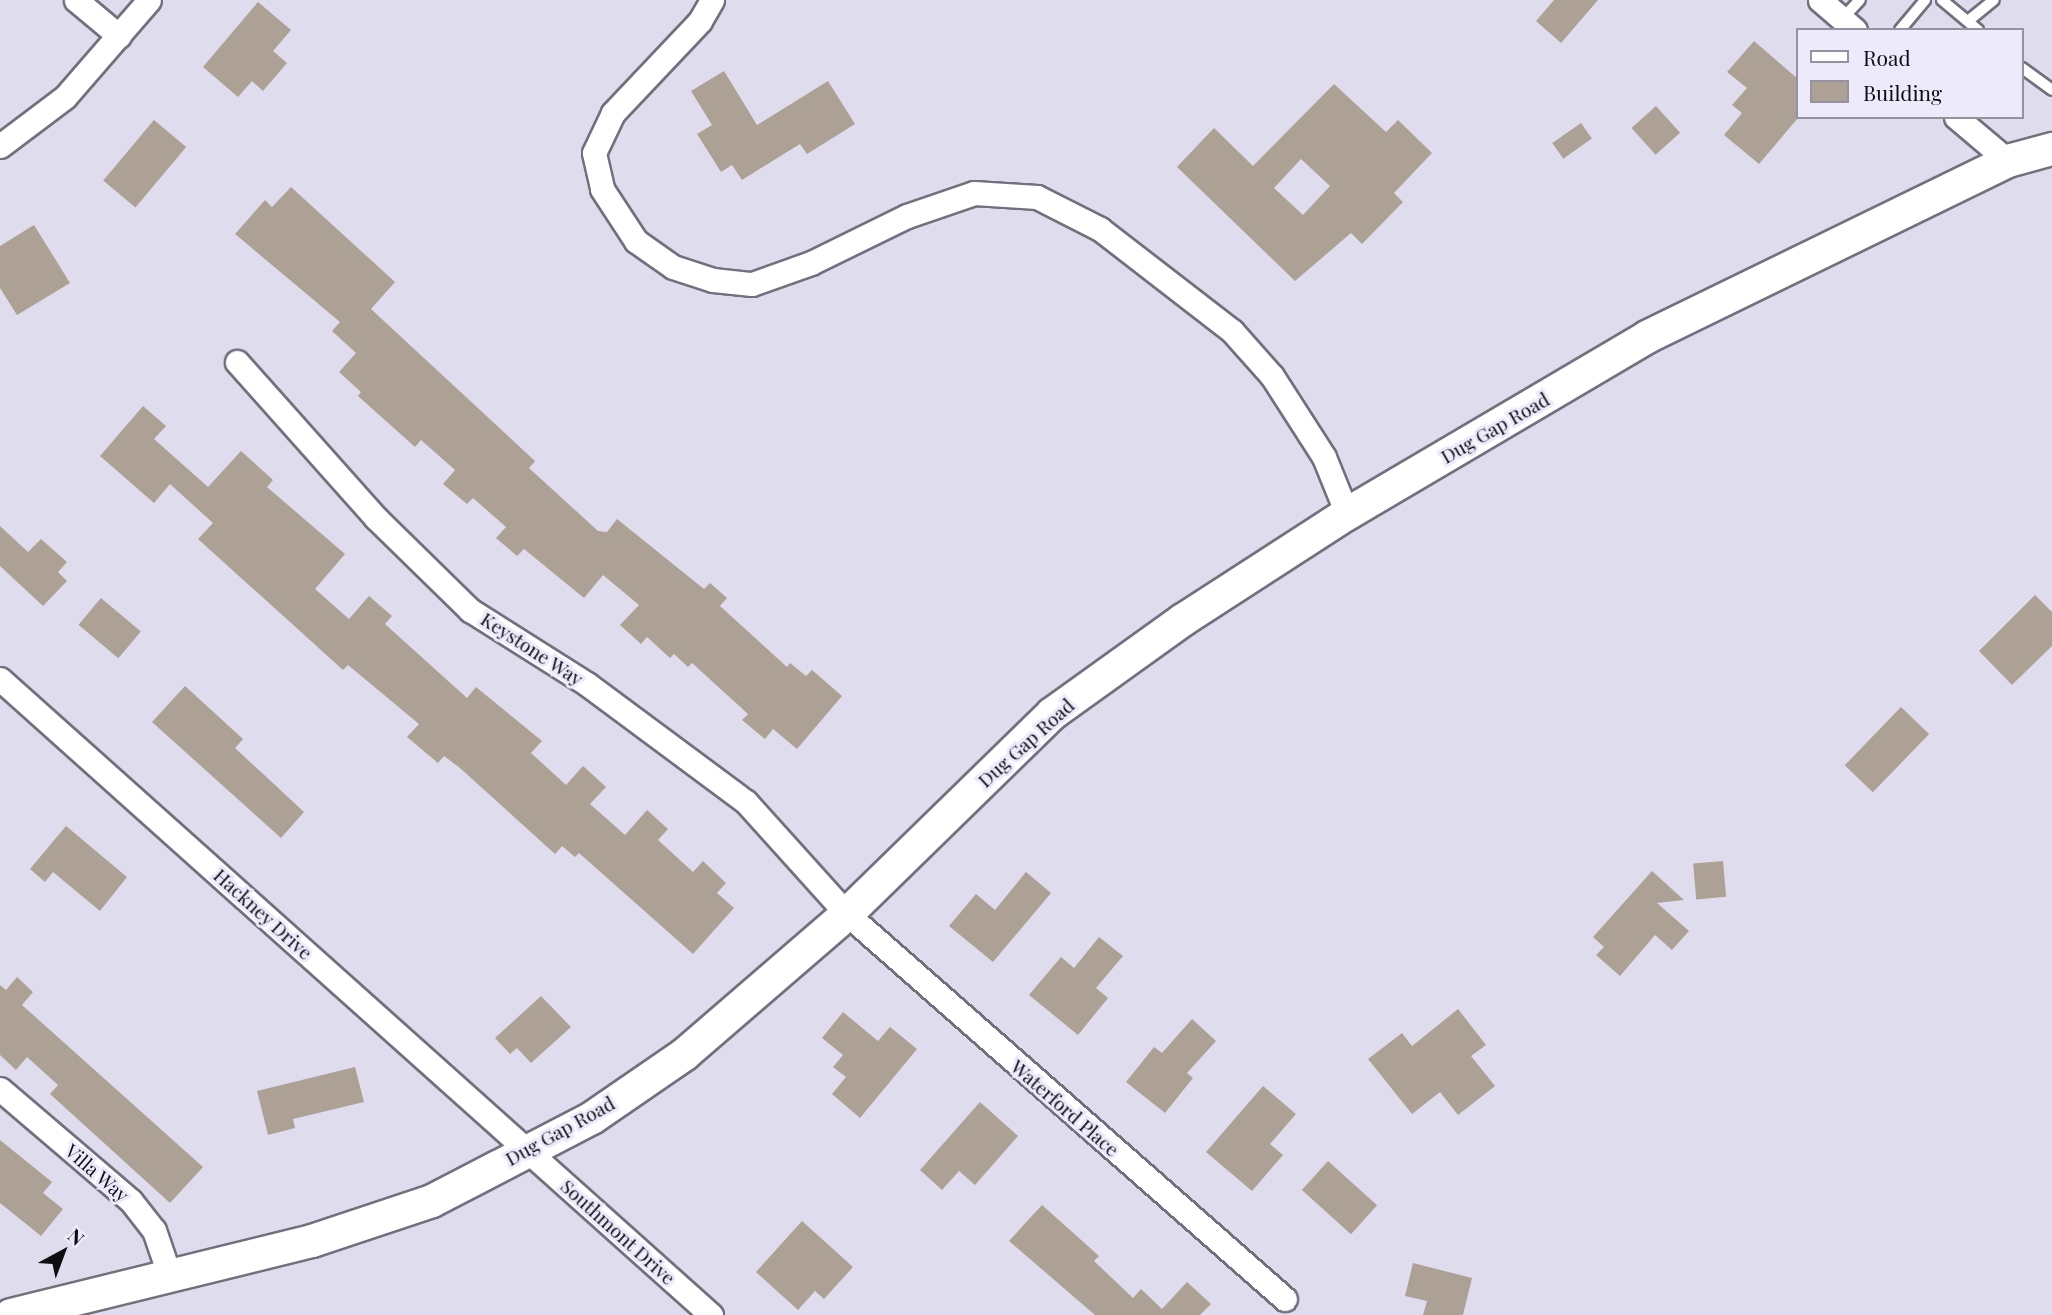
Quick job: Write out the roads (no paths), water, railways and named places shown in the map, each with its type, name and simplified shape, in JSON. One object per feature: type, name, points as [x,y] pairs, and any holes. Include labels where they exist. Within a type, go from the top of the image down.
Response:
[{"type":"street","points":[[76,0],[119,36]]},
{"type":"street","points":[[0,146],[65,97],[149,0]]},
{"type":"street","points":[[712,0],[700,21],[613,113],[594,153],[602,189],[636,240],[673,267],[713,281],[752,284],[811,263],[907,216],[974,193],[1037,197],[1100,229],[1177,283],[1232,331],[1272,376],[1324,457],[1347,514]]},
{"type":"street","points":[[1820,0],[1848,24]]},
{"type":"street","points":[[1958,119],[2008,161]]},
{"type":"street","name":"Dug Gap Road","points":[[11,1315],[312,1241],[432,1201],[592,1118],[685,1054],[847,914],[1052,714],[1183,620],[1347,514],[1647,337],[2008,161],[2052,149]]},
{"type":"street","name":"Keystone Way","points":[[237,362],[376,518],[470,610],[587,684],[746,802],[847,914]]},
{"type":"street","name":"Hackney Drive","points":[[0,679],[526,1150]]},
{"type":"street","name":"Waterford Place","points":[[847,914],[1286,1299]]},
{"type":"street","name":"Villa Way","points":[[0,1089],[131,1201],[153,1230],[169,1275]]},
{"type":"street","name":"Southmont Drive","points":[[526,1150],[710,1315]]},
{"type":"lane","points":[[1848,24],[1860,0]]},
{"type":"lane","points":[[1902,28],[1926,0]]},
{"type":"lane","points":[[1942,0],[1976,28]]},
{"type":"lane","points":[[1968,21],[1994,0]]},
{"type":"lane","points":[[2024,70],[2048,88]]}]
